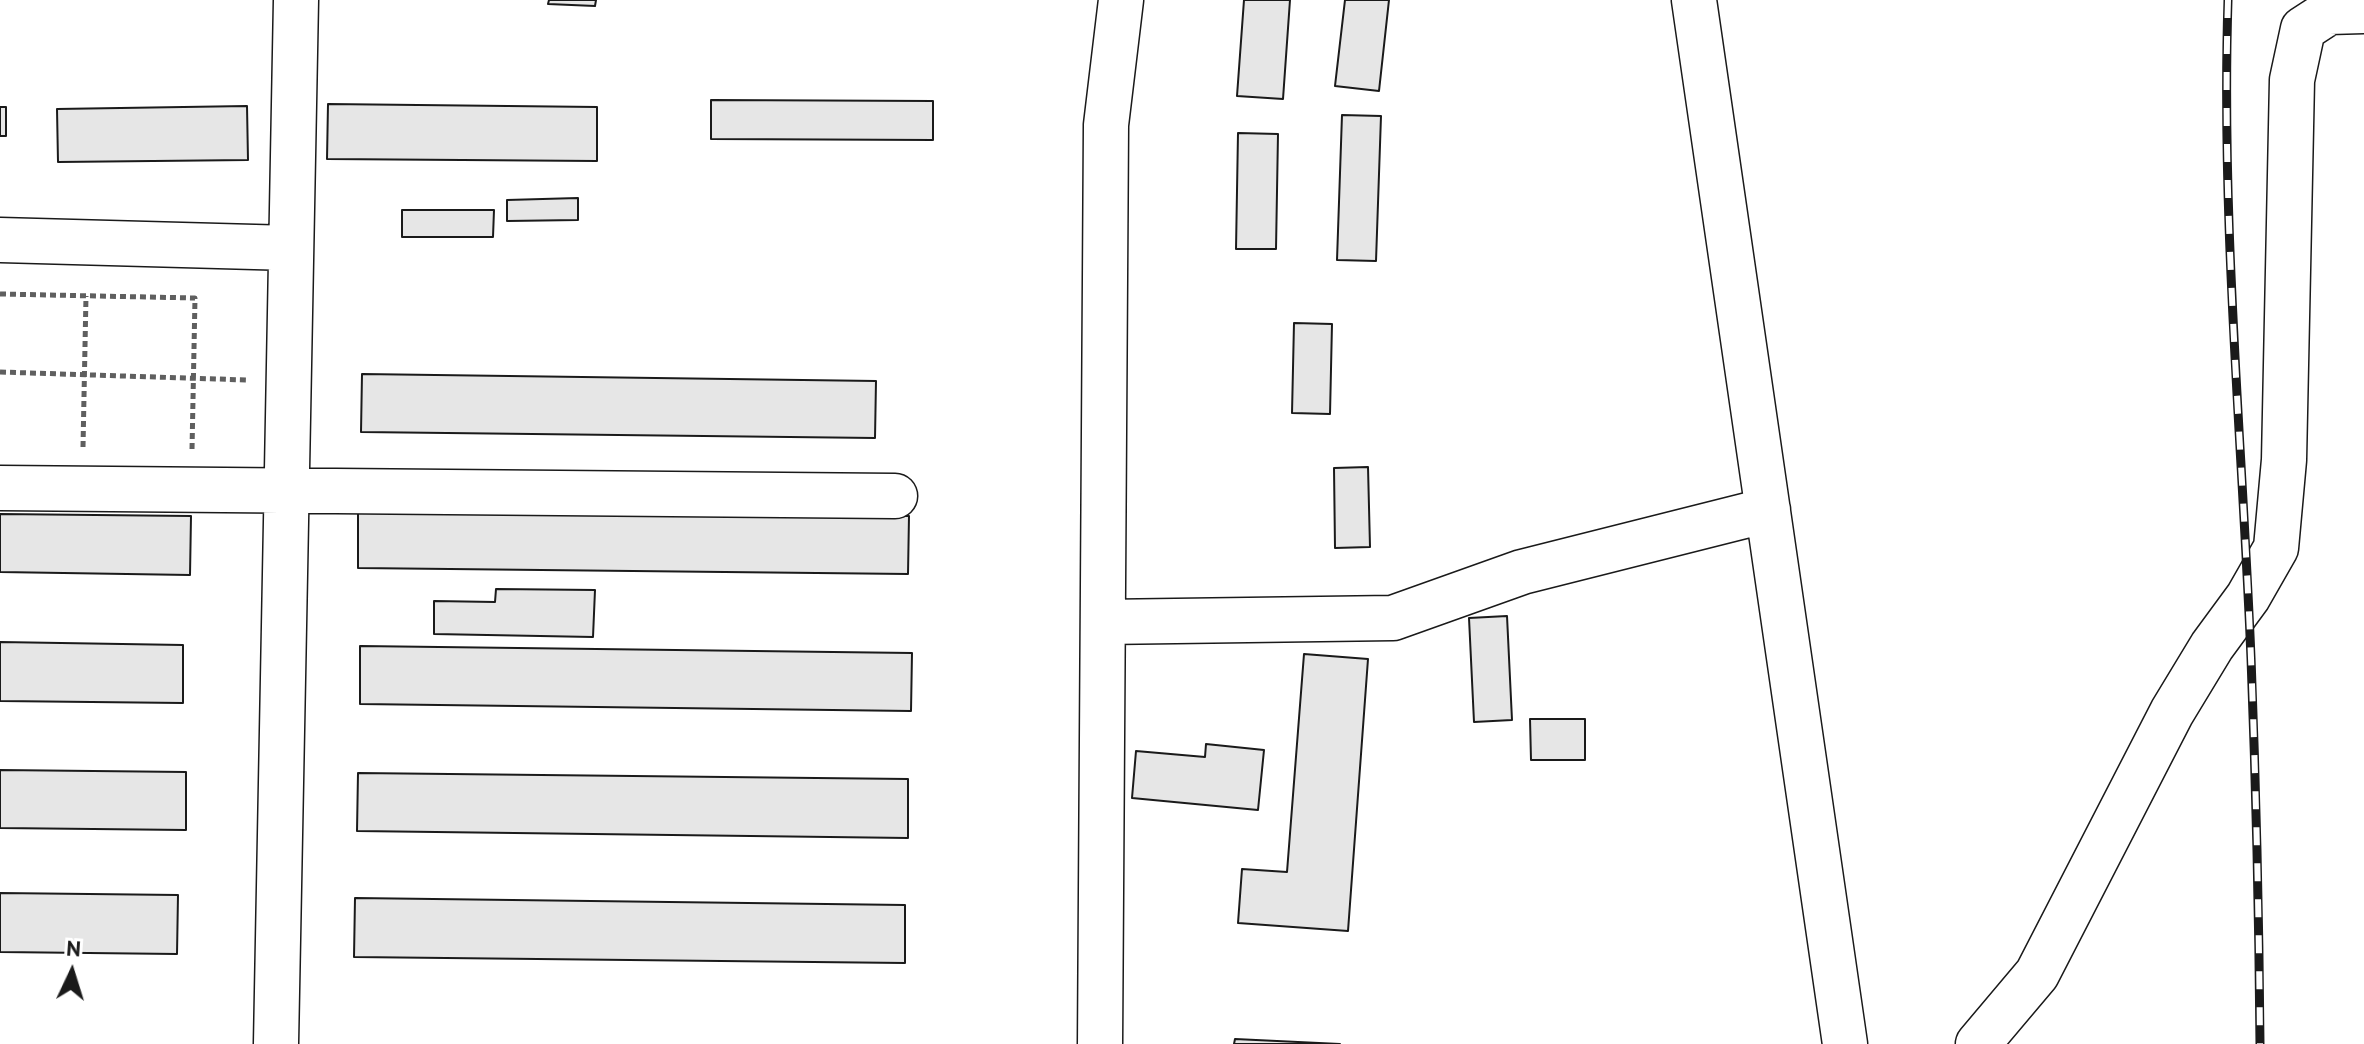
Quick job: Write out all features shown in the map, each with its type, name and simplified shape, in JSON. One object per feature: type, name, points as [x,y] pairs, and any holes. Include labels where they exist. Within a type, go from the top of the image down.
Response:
[{"type":"street","points":[[276,1044],[296,0]]},
{"type":"street","points":[[1100,1044],[1106,125],[1121,0]]},
{"type":"street","points":[[1694,0],[1845,1044]]},
{"type":"street","points":[[1978,1044],[2037,974],[2172,712],[2212,646],[2248,597],[2276,548],[2284,460],[2292,80],[2303,29],[2329,12],[2364,11]]},
{"type":"street","points":[[0,240],[291,248]]},
{"type":"street","points":[[0,488],[895,496]]},
{"type":"street","points":[[1103,622],[1393,618],[1522,572],[1768,510]]},
{"type":"path","points":[[0,294],[195,298],[192,453]]},
{"type":"path","points":[[83,451],[86,296]]},
{"type":"path","points":[[0,372],[289,381]]},
{"type":"building","points":[[549,0],[596,0],[595,6],[548,4]]},
{"type":"building","points":[[1244,0],[1290,0],[1283,99],[1237,96]]},
{"type":"building","points":[[1345,0],[1389,0],[1379,91],[1335,86]]},
{"type":"building","points":[[711,100],[933,101],[933,140],[711,139]]},
{"type":"building","points":[[328,104],[597,107],[597,161],[327,159]]},
{"type":"building","points":[[247,106],[248,160],[58,162],[57,109]]},
{"type":"building","points":[[0,107],[6,107],[6,136],[0,136]]},
{"type":"building","points":[[1342,115],[1381,116],[1376,261],[1337,260]]},
{"type":"building","points":[[1238,133],[1278,134],[1276,249],[1236,249]]},
{"type":"building","points":[[578,198],[578,220],[507,221],[507,200]]},
{"type":"building","points":[[402,210],[494,210],[493,237],[402,237]]},
{"type":"building","points":[[1294,323],[1332,324],[1330,414],[1292,413]]},
{"type":"building","points":[[362,374],[876,381],[875,438],[361,432]]},
{"type":"building","points":[[1368,467],[1370,547],[1335,548],[1334,468]]},
{"type":"building","points":[[358,510],[909,516],[908,574],[358,568]]},
{"type":"building","points":[[0,514],[191,516],[190,575],[0,572]]},
{"type":"building","points":[[496,589],[595,590],[593,637],[434,634],[434,601],[495,602]]},
{"type":"building","points":[[1507,616],[1512,720],[1474,722],[1469,618]]},
{"type":"building","points":[[0,642],[183,645],[183,703],[0,701]]},
{"type":"building","points":[[360,646],[912,653],[911,711],[360,704]]},
{"type":"building","points":[[1304,654],[1368,659],[1348,931],[1238,923],[1242,869],[1287,872]]},
{"type":"building","points":[[1530,719],[1585,719],[1585,760],[1531,760]]},
{"type":"building","points":[[1206,744],[1264,750],[1258,810],[1132,798],[1136,751],[1205,757]]},
{"type":"building","points":[[0,770],[186,772],[186,830],[0,828]]},
{"type":"building","points":[[358,773],[908,779],[908,838],[357,831]]},
{"type":"building","points":[[0,893],[178,895],[177,954],[0,952]]},
{"type":"building","points":[[355,898],[905,905],[905,963],[354,957]]},
{"type":"building","points":[[1235,1039],[1340,1044],[1234,1044]]},
{"type":"railway","points":[[2228,0],[2227,165],[2251,658],[2260,1044]]}]
